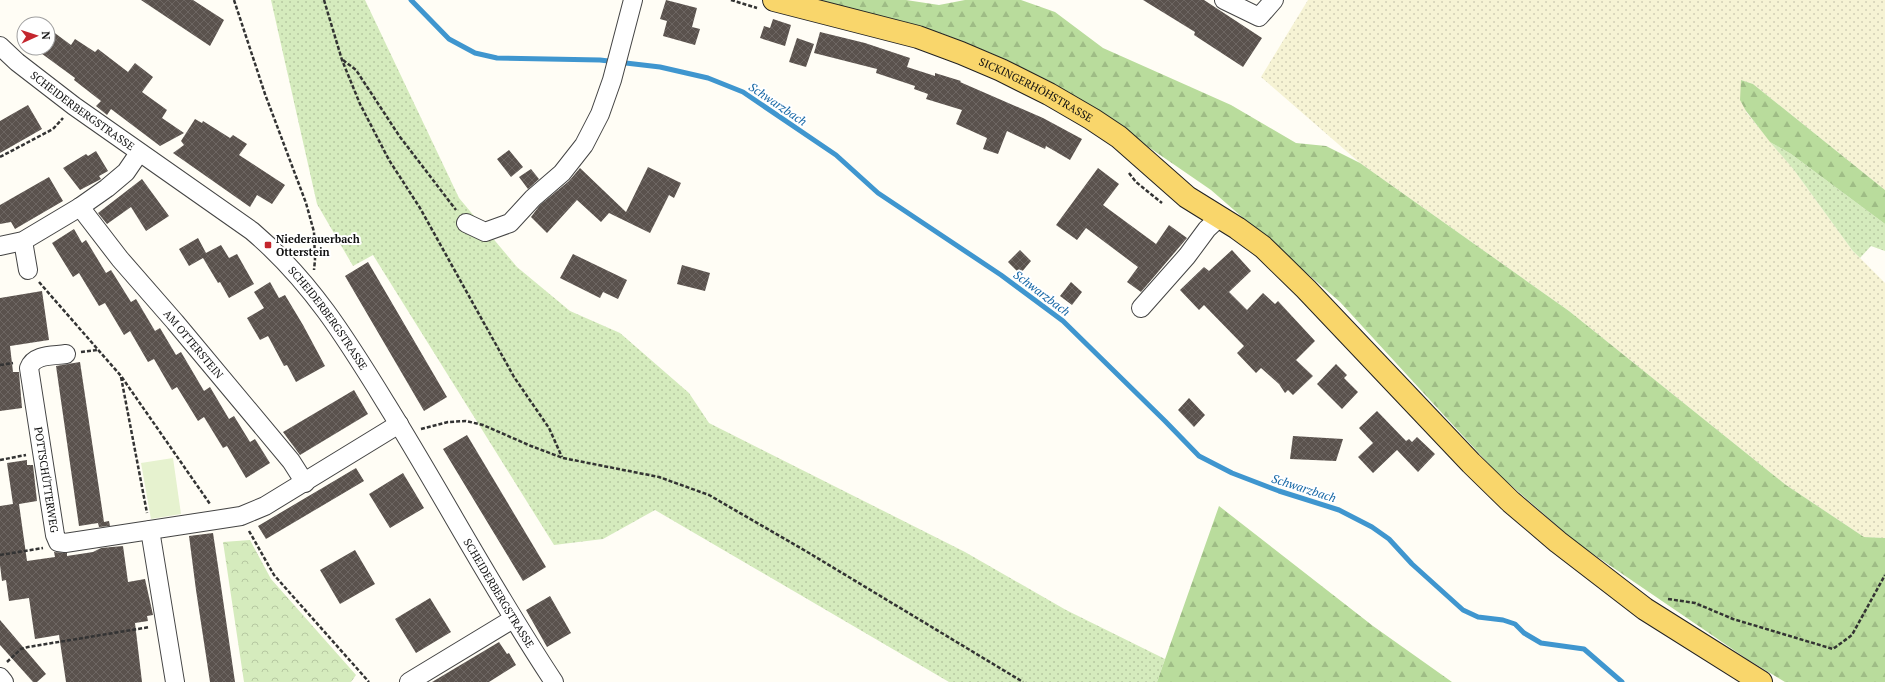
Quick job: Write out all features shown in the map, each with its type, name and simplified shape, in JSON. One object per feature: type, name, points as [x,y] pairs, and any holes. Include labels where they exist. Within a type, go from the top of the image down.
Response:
[{"type":"main road","name":"SICKINGERHÖHSTRASSE","points":[[766,4],[918,37],[1001,70],[1049,94],[1092,119],[1119,137],[1187,197],[1220,217],[1263,247],[1306,288],[1440,432],[1511,502],[1558,542],[1645,608],[1761,682]]},
{"type":"street","points":[[466,223],[485,232],[510,223],[533,198],[562,173],[584,145],[600,114],[612,80],[633,0]]},
{"type":"street","points":[[1224,0],[1259,17],[1274,0]]},
{"type":"street","name":"SCHEIDERBERGSTRASSE","points":[[0,46],[17,62],[74,106],[252,232],[268,245],[311,290],[330,315],[402,429],[513,618],[554,682]]},
{"type":"street","points":[[0,246],[23,241],[80,207],[126,172],[139,153]]},
{"type":"street","name":"AM OTTERSTEIN","points":[[80,207],[120,259],[175,322],[291,461],[305,483]]},
{"type":"street","points":[[1141,308],[1188,256],[1207,229],[1220,217]]},
{"type":"street","points":[[23,241],[28,270]]},
{"type":"street","name":"POTTSCHÜTTERWEG","points":[[66,354],[36,358],[31,362],[29,368],[55,535],[58,542],[65,543],[241,516],[265,506],[402,429]]},
{"type":"street","points":[[150,530],[175,682]]},
{"type":"street","points":[[409,682],[513,618]]},
{"type":"street","points":[[3,670],[4,682]]},
{"type":"path","points":[[234,0],[265,94],[306,202],[314,232],[315,260],[311,290]]},
{"type":"path","points":[[324,0],[342,60],[360,104],[389,160],[420,208],[514,377],[549,428],[562,458]]},
{"type":"path","points":[[731,0],[766,4]]},
{"type":"path","points":[[342,60],[356,70],[400,137],[440,192],[466,223]]},
{"type":"path","points":[[0,157],[53,129],[74,106]]},
{"type":"path","points":[[28,270],[121,376],[221,519]]},
{"type":"path","points":[[121,376],[150,530]]},
{"type":"path","points":[[402,429],[448,422],[466,421],[484,425],[562,458],[659,477],[709,495],[810,553],[1023,682]]},
{"type":"path","points":[[0,460],[43,452]]},
{"type":"path","points":[[241,516],[274,575],[369,682]]},
{"type":"path","points":[[0,555],[52,547],[58,542]]},
{"type":"path","points":[[1645,608],[1665,599],[1694,603],[1733,619],[1833,649],[1852,634],[1885,575]]},
{"type":"path","points":[[3,670],[21,649],[28,647],[166,625]]},
{"type":"shaded area","points":[[1308,0],[1885,0],[1885,190],[1753,84],[1741,80],[1746,112],[1794,170],[1852,250],[1885,283],[1885,538],[1864,537],[1786,485],[1569,311],[1360,163],[1261,77]]},
{"type":"green space","points":[[271,0],[365,0],[459,198],[517,267],[570,311],[620,333],[689,393],[709,423],[965,552],[1066,610],[1165,659],[1157,682],[949,682],[655,510],[603,539],[554,545],[373,255],[353,266],[317,204]]},
{"type":"green space","points":[[821,0],[906,0],[939,5],[965,0],[1021,0],[1055,12],[1103,48],[1231,105],[1296,143],[1326,146],[1360,163],[1569,311],[1786,485],[1864,537],[1885,538],[1885,682],[1785,682],[1747,659],[1577,543],[1497,473],[1340,302],[1211,190],[1102,115],[1042,79],[993,54],[941,33]]},
{"type":"green space","points":[[1741,80],[1753,84],[1885,190],[1885,224],[1791,154],[1770,142],[1746,111],[1740,100]]},
{"type":"green space","points":[[1770,142],[1791,154],[1885,224],[1885,251],[1871,246],[1860,258],[1852,250],[1794,170]]},
{"type":"green space","points":[[173,458],[181,514],[151,519],[141,463]]},
{"type":"green space","points":[[1219,506],[1373,626],[1452,682],[1157,682]]},
{"type":"green space","points":[[250,540],[271,579],[356,675],[351,682],[244,682],[223,542]]},
{"type":"building","points":[[141,0],[193,0],[224,20],[210,46]]},
{"type":"building","points":[[666,0],[697,8],[692,27],[700,29],[695,45],[663,36],[667,21],[660,19]]},
{"type":"building","points":[[1143,0],[1204,0],[1262,38],[1243,67],[1194,35],[1195,32]]},
{"type":"building","points":[[773,19],[791,25],[785,46],[760,38],[764,26],[770,28]]},
{"type":"building","points":[[820,32],[865,43],[910,58],[907,67],[935,76],[935,73],[961,81],[960,82],[1043,118],[1082,139],[1070,160],[1046,146],[1045,149],[1007,131],[998,154],[983,149],[987,138],[956,124],[962,110],[926,99],[928,94],[914,89],[915,86],[876,73],[877,69],[814,53]]},
{"type":"building","points":[[56,34],[71,45],[75,39],[95,52],[98,49],[128,72],[135,63],[153,77],[142,92],[167,110],[162,118],[184,133],[160,146],[111,109],[107,115],[96,106],[101,101],[74,80],[75,78],[45,56],[56,56]]},
{"type":"building","points":[[797,38],[814,44],[806,67],[789,62]]},
{"type":"building","points":[[28,105],[42,129],[0,153],[0,121]]},
{"type":"building","points":[[195,119],[202,123],[203,121],[230,138],[233,135],[247,144],[239,155],[285,185],[272,204],[257,195],[250,207],[173,153],[184,145],[181,141]]},
{"type":"building","points":[[509,150],[523,167],[511,177],[497,159]]},
{"type":"building","points":[[96,151],[108,171],[99,176],[101,179],[80,190],[63,168],[86,154],[88,156]]},
{"type":"building","points":[[648,167],[681,183],[674,198],[669,195],[650,233],[609,213],[601,222],[577,200],[547,233],[531,217],[540,205],[569,181],[580,168],[626,212]]},
{"type":"building","points":[[1098,168],[1119,184],[1103,205],[1156,244],[1169,225],[1187,238],[1141,292],[1127,282],[1138,267],[1086,228],[1077,240],[1056,225]]},
{"type":"building","points":[[531,169],[539,179],[528,189],[519,177]]},
{"type":"building","points":[[49,177],[63,201],[15,229],[11,222],[0,224],[0,205]]},
{"type":"building","points":[[142,179],[169,216],[146,231],[131,207],[107,224],[98,213]]},
{"type":"building","points":[[74,229],[82,243],[86,240],[106,273],[111,270],[131,302],[136,299],[155,331],[160,328],[176,355],[181,352],[204,391],[210,387],[229,419],[234,416],[250,442],[255,439],[270,463],[246,478],[227,446],[223,448],[204,417],[198,421],[177,387],[172,390],[154,359],[148,362],[130,331],[124,335],[105,303],[99,306],[79,273],[73,277],[52,243]]},
{"type":"building","points":[[198,238],[206,253],[221,245],[229,258],[237,254],[254,284],[229,298],[203,258],[189,266],[179,249]]},
{"type":"building","points":[[1020,250],[1031,261],[1020,274],[1008,262]]},
{"type":"building","points":[[1232,250],[1251,271],[1229,292],[1247,310],[1263,293],[1275,304],[1278,301],[1315,341],[1296,360],[1313,376],[1293,395],[1288,390],[1285,393],[1279,384],[1261,368],[1256,373],[1237,353],[1244,346],[1204,305],[1199,310],[1180,290],[1204,267],[1209,271]]},
{"type":"building","points":[[573,254],[627,280],[618,299],[603,292],[600,298],[560,278]]},
{"type":"building","points":[[368,262],[447,397],[424,411],[345,276]]},
{"type":"building","points":[[682,265],[710,273],[705,291],[677,284]]},
{"type":"building","points":[[270,282],[279,298],[285,295],[325,366],[296,382],[287,365],[284,366],[268,336],[260,340],[247,318],[264,308],[254,292]]},
{"type":"building","points":[[1071,282],[1082,292],[1072,305],[1060,296]]},
{"type":"building","points":[[42,291],[49,340],[10,346],[13,372],[19,372],[22,408],[0,411],[0,298]]},
{"type":"building","points":[[80,362],[104,522],[109,521],[110,526],[99,527],[98,523],[79,526],[56,366]]},
{"type":"building","points":[[1336,364],[1347,375],[1344,378],[1358,392],[1342,409],[1317,384]]},
{"type":"building","points":[[354,390],[368,414],[300,455],[283,432]]},
{"type":"building","points":[[1189,398],[1205,415],[1194,427],[1178,410]]},
{"type":"building","points":[[1377,411],[1406,441],[1409,439],[1412,442],[1417,437],[1435,454],[1418,472],[1397,450],[1373,473],[1358,457],[1373,443],[1359,428]]},
{"type":"building","points":[[467,435],[546,567],[523,581],[443,449]]},
{"type":"building","points":[[1293,436],[1343,439],[1336,461],[1290,459]]},
{"type":"building","points":[[27,460],[27,465],[33,465],[37,501],[19,504],[27,561],[55,557],[54,552],[67,553],[67,556],[93,552],[101,548],[123,546],[128,582],[145,579],[153,615],[147,616],[148,621],[135,623],[142,682],[66,682],[59,635],[35,639],[29,598],[9,601],[6,580],[2,581],[0,565],[0,506],[13,504],[7,463]]},
{"type":"building","points":[[356,468],[364,481],[266,539],[258,526]]},
{"type":"building","points":[[403,473],[424,508],[390,528],[369,494]]},
{"type":"building","points":[[213,533],[235,682],[210,682],[196,590],[189,536]]},
{"type":"building","points":[[355,550],[375,584],[340,604],[320,570]]},
{"type":"building","points":[[550,596],[571,633],[547,647],[526,610]]},
{"type":"building","points":[[430,598],[451,632],[416,653],[395,619]]},
{"type":"building","points":[[0,620],[46,674],[37,682],[33,682],[0,645]]},
{"type":"building","points":[[499,642],[507,654],[509,653],[516,665],[489,682],[432,682]]},
{"type":"waterway","name":"Schwarzbach","points":[[411,0],[449,39],[475,53],[497,58],[600,60],[660,67],[708,78],[743,92],[836,155],[878,193],[1001,275],[1063,321],[1199,456],[1232,473],[1279,491],[1339,510],[1372,527],[1389,539],[1412,564],[1463,610],[1478,617],[1503,620],[1515,624],[1524,633],[1541,643],[1584,649],[1622,682]]},
{"type":"place","name":"Niederauerbach Otterstein","points":[[268,245]]}]
